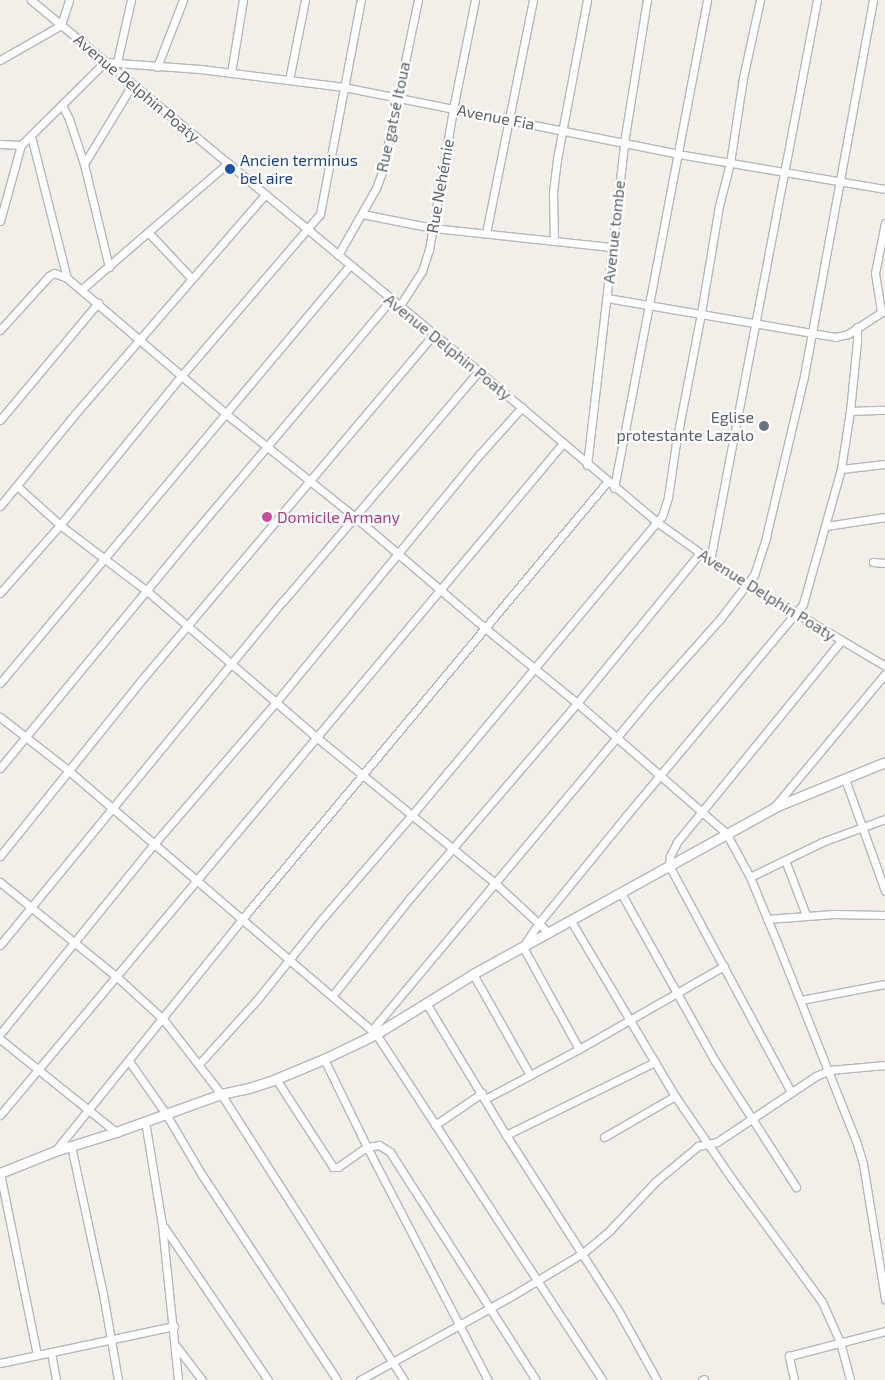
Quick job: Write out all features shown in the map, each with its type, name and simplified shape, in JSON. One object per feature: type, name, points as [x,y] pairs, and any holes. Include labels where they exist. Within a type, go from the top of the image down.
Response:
[{"type":"street","name":"Avenue Delphin Poaty","points":[[31,0],[433,336],[522,407],[587,465],[658,523],[699,554],[748,585],[885,666]]},
{"type":"street","points":[[0,60],[61,25],[69,0]]},
{"type":"street","points":[[117,62],[131,0]]},
{"type":"street","points":[[156,67],[183,0]]},
{"type":"street","points":[[231,73],[243,0]]},
{"type":"street","points":[[289,80],[305,0]]},
{"type":"street","points":[[0,593],[60,525],[182,375],[320,214],[361,0]]},
{"type":"street","name":"Rue gatsé Itoua","points":[[338,255],[362,214],[382,172],[418,0]]},
{"type":"street","name":"Rue Nehémie","points":[[399,307],[422,271],[433,228],[453,109],[475,0]]},
{"type":"street","points":[[486,233],[533,0]]},
{"type":"street","points":[[554,240],[553,192],[562,130],[587,0]]},
{"type":"street","name":"Avenue tombe","points":[[587,465],[624,143],[647,0]]},
{"type":"street","points":[[614,488],[707,0]]},
{"type":"street","points":[[199,1064],[256,1001],[534,668],[658,523],[668,497],[719,206],[730,163],[743,78],[760,0]]},
{"type":"street","points":[[710,560],[817,0]]},
{"type":"street","points":[[374,1032],[617,739],[748,585],[760,560],[766,537],[812,334],[873,0]]},
{"type":"street","points":[[0,221],[21,145],[105,62]]},
{"type":"street","name":"Avenue Fia","points":[[105,62],[231,73],[344,87],[678,154],[885,189]]},
{"type":"street","points":[[84,164],[132,84]]},
{"type":"street","points":[[62,105],[69,119],[84,164],[109,268]]},
{"type":"street","points":[[31,136],[67,278]]},
{"type":"street","points":[[0,144],[21,145]]},
{"type":"street","points":[[82,290],[228,163]]},
{"type":"street","points":[[0,506],[265,195]]},
{"type":"street","points":[[362,214],[433,228],[612,246]]},
{"type":"street","points":[[607,298],[650,304],[812,334],[842,337],[883,310],[875,274],[882,249],[885,223]]},
{"type":"street","points":[[148,232],[192,279]]},
{"type":"street","points":[[0,683],[350,265]]},
{"type":"street","points":[[1,328],[49,276],[54,273],[67,278],[141,339],[226,414],[356,517],[485,628],[577,703],[726,833],[750,878],[830,1070],[863,1164],[885,1299]]},
{"type":"street","points":[[0,768],[192,534],[392,300]]},
{"type":"street","points":[[0,420],[98,303]]},
{"type":"street","points":[[523,946],[538,924],[802,604],[841,469],[850,411],[857,328]]},
{"type":"street","points":[[0,856],[144,677],[311,483],[433,336]]},
{"type":"street","points":[[0,945],[232,663],[478,372]]},
{"type":"street","points":[[0,1034],[153,845],[276,702],[480,454],[522,407]]},
{"type":"street","points":[[850,411],[885,410]]},
{"type":"street","points":[[0,1115],[563,443]]},
{"type":"street","points":[[841,469],[885,464]]},
{"type":"street","points":[[55,1151],[242,919],[607,482]]},
{"type":"street","points":[[17,486],[60,525],[147,591],[316,737],[496,884],[550,933]]},
{"type":"street","points":[[826,526],[885,517]]},
{"type":"street","points":[[333,995],[452,849],[577,703],[699,554]]},
{"type":"street","points":[[873,562],[885,563]]},
{"type":"street","points":[[792,1092],[669,865],[673,848],[841,641]]},
{"type":"street","points":[[775,807],[885,674]]},
{"type":"street","points":[[0,717],[112,808],[374,1032],[602,1380]]},
{"type":"street","points":[[37,1355],[0,1173],[55,1151],[145,1122],[220,1094],[249,1088],[276,1079],[324,1059],[426,1003],[523,946],[550,933],[775,807],[885,762]]},
{"type":"street","points":[[845,778],[885,891]]},
{"type":"street","points":[[750,878],[822,842],[885,819]]},
{"type":"street","points":[[785,860],[806,915]]},
{"type":"street","points":[[0,882],[32,906],[117,977],[163,1019],[220,1094],[404,1380]]},
{"type":"street","points":[[621,893],[676,994],[752,1120],[796,1187]]},
{"type":"street","points":[[767,919],[806,915],[885,915]]},
{"type":"street","points":[[571,921],[675,1096],[822,1302],[840,1342],[850,1380]]},
{"type":"street","points":[[523,946],[579,1049]]},
{"type":"street","points":[[435,1125],[483,1096],[579,1049],[724,966]]},
{"type":"street","points":[[473,974],[530,1074]]},
{"type":"street","points":[[801,1000],[885,984]]},
{"type":"street","points":[[426,1003],[506,1135],[582,1253],[657,1380]]},
{"type":"street","points":[[0,1039],[116,1132]]},
{"type":"street","points":[[324,1059],[367,1147],[488,1380]]},
{"type":"street","points":[[129,1061],[166,1114],[202,1175],[337,1380]]},
{"type":"street","points":[[506,1135],[655,1062]]},
{"type":"street","points":[[360,1380],[489,1308],[582,1253],[610,1230],[655,1182],[698,1146],[709,1145],[830,1070],[885,1065]]},
{"type":"street","points":[[276,1079],[330,1164],[338,1167],[367,1147],[379,1144],[390,1152],[536,1380]]},
{"type":"street","points":[[604,1137],[675,1096]]},
{"type":"street","points":[[145,1122],[162,1225],[174,1326],[178,1380]]},
{"type":"street","points":[[71,1146],[112,1339],[118,1380]]},
{"type":"street","points":[[162,1225],[268,1380]]},
{"type":"street","points":[[0,1363],[174,1326]]},
{"type":"street","points":[[794,1380],[789,1356],[885,1331]]},
{"type":"street","points":[[175,1345],[202,1380]]},
{"type":"street","points":[[51,1352],[56,1380]]},
{"type":"place","name":"Ancien terminus bel aire","points":[[230,169]]},
{"type":"place","name":"Eglise protestante Lazalo","points":[[764,426]]},
{"type":"place","name":"Domicile Armany","points":[[267,517]]}]
